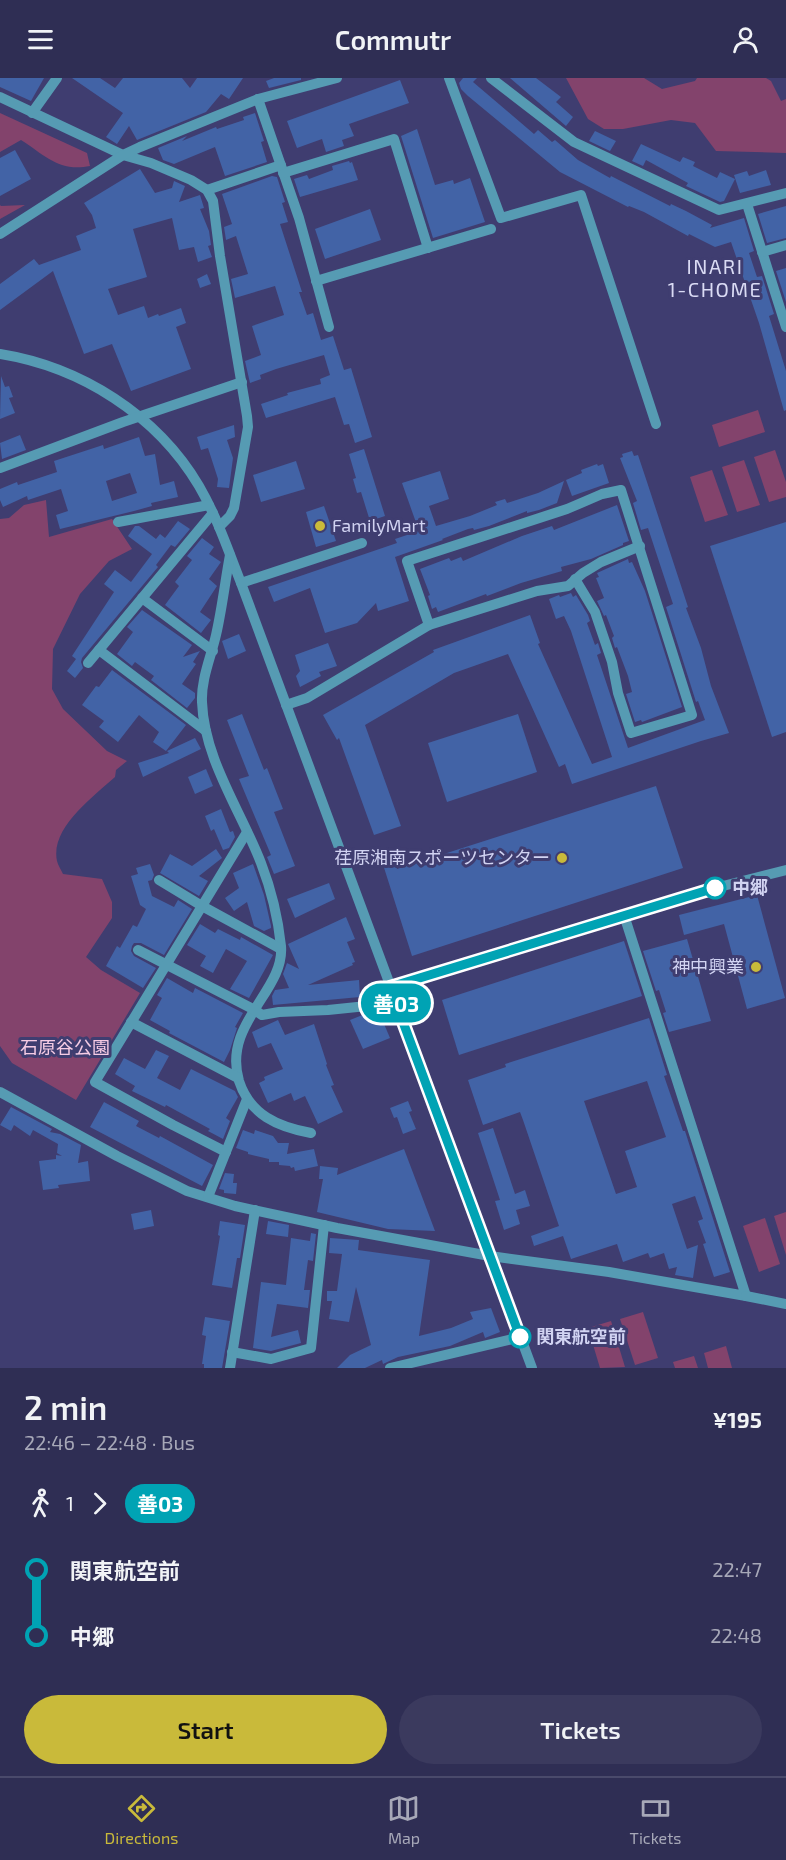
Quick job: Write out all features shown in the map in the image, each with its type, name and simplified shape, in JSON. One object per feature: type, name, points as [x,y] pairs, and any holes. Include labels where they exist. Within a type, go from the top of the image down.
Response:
[{"type":"street","points":[[32,113],[57,78]]},
{"type":"street","points":[[449,78],[501,218],[581,195],[656,423]]},
{"type":"street","points":[[491,78],[574,142],[719,210],[786,193]]},
{"type":"street","points":[[0,234],[123,155],[258,99],[331,79]]},
{"type":"street","points":[[0,97],[123,155],[151,163],[191,180],[207,190],[213,201],[248,427],[234,508],[230,516],[219,527]]},
{"type":"street","points":[[258,99],[282,169],[329,327]]},
{"type":"street","points":[[207,190],[394,138],[428,248]]},
{"type":"street","points":[[747,204],[785,322]]},
{"type":"street","points":[[316,280],[491,229]]},
{"type":"street","points":[[762,252],[786,245]]},
{"type":"street","points":[[0,354],[36,361],[84,379],[105,391],[139,417],[181,458],[211,509],[241,583],[532,1368]]},
{"type":"street","points":[[0,468],[242,382]]},
{"type":"street","points":[[429,625],[407,561],[567,509],[602,494],[621,490],[692,715],[631,733],[618,693],[612,662],[595,612],[575,579]]},
{"type":"street","points":[[117,522],[211,509]]},
{"type":"street","points":[[88,663],[211,509]]},
{"type":"street","points":[[241,583],[362,543]]},
{"type":"street","points":[[286,705],[307,698],[429,625],[537,591],[568,586],[601,562],[640,546]]},
{"type":"street","points":[[230,555],[213,651],[203,686],[202,702],[206,731],[218,766],[271,891],[281,949],[277,968],[240,1036],[236,1057],[238,1078],[247,1099],[256,1111],[273,1123],[311,1133]]},
{"type":"street","points":[[142,598],[213,651]]},
{"type":"street","points":[[99,650],[206,731]]},
{"type":"street","points":[[226,1152],[95,1082],[247,832]]},
{"type":"street","points":[[390,987],[715,888],[786,870]]},
{"type":"street","points":[[159,880],[281,949]]},
{"type":"street","points":[[624,915],[746,1296]]},
{"type":"street","points":[[138,950],[262,1015],[396,1003]]},
{"type":"street","points":[[131,1022],[238,1078]]},
{"type":"street","points":[[1,1093],[126,1161],[187,1191],[255,1210],[490,1256],[609,1272],[786,1304]]},
{"type":"street","points":[[208,1197],[247,1099]]},
{"type":"street","points":[[230,1368],[255,1210]]},
{"type":"street","points":[[232,1352],[272,1359],[311,1348],[324,1225]]},
{"type":"street","points":[[390,1368],[520,1337]]},
{"type":"street","points":[[447,1356],[450,1368]]},
{"type":"green space","points":[[566,78],[644,78],[662,89],[695,81],[697,78],[766,78],[771,81],[781,101],[786,99],[786,153],[716,151],[695,123],[671,120],[623,129],[604,129],[588,119]]},
{"type":"green space","points":[[0,113],[87,153],[90,166],[61,165],[21,140],[0,152]]},
{"type":"green space","points":[[25,205],[0,219],[1,206]]},
{"type":"green space","points":[[758,410],[765,432],[719,447],[712,425]]},
{"type":"green space","points":[[775,450],[786,482],[786,497],[769,502],[754,457]]},
{"type":"green space","points":[[744,460],[760,505],[737,512],[722,467]]},
{"type":"green space","points":[[712,470],[728,515],[705,522],[690,477]]},
{"type":"green space","name":"石原谷公園","points":[[46,500],[49,537],[112,519],[132,549],[109,561],[80,594],[53,649],[52,689],[63,709],[107,751],[127,761],[116,770],[115,777],[66,825],[57,849],[57,861],[63,874],[102,879],[112,902],[112,918],[86,957],[101,970],[140,993],[76,1100],[12,1063],[0,1046],[0,519],[9,518],[24,505]]},
{"type":"green space","points":[[786,1212],[786,1255],[774,1216]]},
{"type":"green space","points":[[765,1218],[780,1264],[759,1272],[743,1226]]},
{"type":"green space","points":[[643,1312],[658,1358],[635,1365],[620,1319]]},
{"type":"green space","points":[[611,1321],[625,1367],[600,1368],[588,1328]]},
{"type":"green space","points":[[726,1346],[732,1368],[708,1368],[704,1353]]},
{"type":"green space","points":[[694,1356],[698,1368],[675,1368],[673,1362]]},
{"type":"building","points":[[0,78],[44,78],[31,101],[0,87]]},
{"type":"building","points":[[72,78],[100,78],[115,88],[123,78],[182,78],[190,88],[197,78],[243,78],[229,99],[221,94],[206,112],[137,140],[129,126],[117,144],[106,137],[123,113]]},
{"type":"building","points":[[274,78],[301,78],[301,80],[269,88],[266,81]]},
{"type":"building","points":[[463,78],[477,78],[473,82],[534,134],[538,130],[552,142],[555,140],[578,160],[610,178],[611,176],[670,206],[671,204],[686,211],[712,225],[710,228],[744,218],[754,251],[749,253],[757,277],[762,276],[774,314],[769,316],[786,371],[786,410],[784,411],[759,323],[731,242],[715,247],[689,234],[688,236],[560,172],[468,96],[459,83]]},
{"type":"building","points":[[510,78],[536,78],[561,97],[556,102],[573,117],[566,126]]},
{"type":"building","points":[[400,80],[409,103],[349,124],[354,136],[342,140],[344,146],[326,152],[322,139],[297,148],[287,121]]},
{"type":"building","points":[[255,113],[264,141],[261,142],[267,162],[225,176],[215,147],[174,164],[163,160],[158,148],[187,136],[182,141],[216,127],[217,129],[244,120],[243,117]]},
{"type":"building","points":[[417,129],[435,185],[453,180],[454,184],[470,178],[485,222],[433,238],[401,136]]},
{"type":"building","points":[[595,131],[616,141],[610,151],[589,141]]},
{"type":"building","points":[[641,144],[680,162],[683,157],[695,162],[693,166],[717,178],[720,172],[735,179],[724,201],[720,202],[686,186],[688,183],[646,160],[643,166],[632,161]]},
{"type":"building","points":[[15,150],[31,179],[0,196],[0,158]]},
{"type":"building","points":[[352,162],[358,180],[300,197],[294,179],[307,175],[309,179],[333,170],[332,166]]},
{"type":"building","points":[[140,169],[155,193],[172,188],[174,181],[185,186],[179,202],[200,195],[204,208],[200,209],[209,231],[211,245],[208,246],[212,257],[198,262],[194,247],[179,250],[172,218],[133,229],[147,277],[108,289],[118,315],[144,306],[148,318],[181,308],[186,323],[176,327],[191,369],[131,391],[112,344],[84,354],[53,271],[0,310],[0,284],[34,259],[39,265],[81,250],[76,236],[96,228],[92,215],[84,203]]},
{"type":"building","points":[[766,170],[771,185],[740,193],[734,175],[747,171],[749,176]]},
{"type":"building","points":[[272,176],[277,177],[285,202],[282,203],[288,222],[280,224],[307,315],[313,313],[321,340],[333,336],[344,370],[351,368],[372,437],[355,443],[349,424],[344,425],[335,397],[266,418],[261,404],[288,395],[287,393],[321,384],[320,379],[330,375],[324,355],[260,375],[261,379],[250,383],[245,361],[261,355],[252,326],[284,315],[275,286],[235,298],[231,279],[248,274],[236,236],[226,240],[224,227],[232,224],[222,194]]},
{"type":"building","points":[[786,206],[786,238],[767,243],[758,214]]},
{"type":"building","points":[[370,209],[381,240],[325,259],[315,229]]},
{"type":"building","points":[[786,268],[786,302],[776,271]]},
{"type":"building","points":[[207,274],[211,284],[200,288],[197,279]]},
{"type":"building","points":[[1,376],[5,387],[9,386],[13,397],[9,398],[15,413],[0,419]]},
{"type":"building","points":[[234,425],[235,437],[227,440],[233,458],[229,488],[217,487],[218,479],[208,448],[201,450],[197,437]]},
{"type":"building","points":[[20,435],[26,450],[2,459],[0,443]]},
{"type":"building","points":[[139,437],[145,456],[155,454],[160,485],[174,481],[178,497],[151,503],[152,506],[134,511],[60,529],[56,515],[68,511],[61,489],[28,500],[27,496],[3,507],[0,500],[0,489],[17,482],[18,485],[57,472],[54,461],[103,445],[104,449]],"holes":[[[130,473],[137,493],[112,501],[106,481]]]},
{"type":"building","points":[[364,449],[385,516],[370,521],[361,492],[357,493],[353,479],[356,478],[349,454]]},
{"type":"building","points":[[632,451],[634,456],[638,455],[688,607],[686,608],[701,648],[711,686],[729,733],[572,784],[565,764],[559,767],[508,654],[454,673],[365,725],[401,826],[374,835],[339,738],[337,740],[323,715],[434,652],[433,650],[530,615],[540,643],[538,644],[592,764],[612,757],[571,631],[564,616],[556,619],[549,599],[559,595],[560,597],[571,593],[573,597],[576,595],[588,615],[590,621],[587,623],[595,645],[598,643],[601,653],[597,655],[628,748],[705,720],[698,701],[696,702],[666,607],[673,604],[648,528],[641,530],[633,503],[637,501],[620,458],[623,457],[622,454]]},
{"type":"building","points":[[296,461],[305,489],[261,502],[253,475]]},
{"type":"building","points":[[597,464],[598,466],[603,464],[609,483],[572,496],[566,480],[582,473],[581,470]]},
{"type":"building","points":[[440,471],[449,499],[429,506],[436,526],[497,505],[495,502],[505,499],[507,503],[538,493],[564,481],[557,503],[539,510],[527,513],[527,511],[489,526],[474,530],[473,528],[468,529],[395,557],[409,601],[378,611],[376,603],[357,623],[325,633],[310,588],[274,602],[268,587],[397,543],[395,539],[419,531],[402,483]]},
{"type":"building","points":[[617,505],[629,541],[623,545],[591,559],[561,567],[562,571],[487,596],[486,594],[438,612],[436,607],[432,609],[428,596],[430,595],[420,569],[449,558],[451,561],[461,557],[463,561],[522,536],[552,526],[554,530]]},
{"type":"building","points":[[324,506],[336,541],[316,547],[306,512]]},
{"type":"building","points":[[178,521],[190,529],[175,547],[171,545],[156,565],[158,567],[82,658],[83,668],[75,678],[67,671],[76,659],[72,656],[114,592],[104,584],[115,570],[131,582],[152,554],[128,536],[135,526],[139,526],[156,539],[160,534],[165,538]]},
{"type":"building","points":[[786,522],[786,732],[772,737],[710,546]]},
{"type":"building","points":[[202,538],[214,547],[209,554],[221,562],[209,579],[217,586],[200,612],[211,620],[201,633],[165,605],[179,586],[175,582],[192,560],[187,556]]},
{"type":"building","points":[[628,559],[629,563],[632,562],[645,591],[682,707],[642,722],[641,720],[635,722],[626,694],[632,692],[628,676],[617,647],[615,648],[612,638],[614,636],[606,615],[604,616],[597,601],[604,598],[596,578],[599,577],[597,573]]},
{"type":"building","points":[[142,610],[192,645],[183,657],[200,651],[193,662],[196,664],[182,684],[195,693],[195,698],[187,708],[151,680],[154,676],[135,662],[132,666],[117,654],[133,632],[127,627]]},
{"type":"building","points":[[239,634],[246,651],[228,659],[222,641]]},
{"type":"building","points":[[328,643],[337,666],[319,672],[321,676],[300,687],[296,676],[300,671],[295,655]]},
{"type":"building","points":[[112,670],[186,725],[166,751],[153,742],[159,732],[139,715],[118,742],[99,727],[104,721],[82,705]]},
{"type":"building","points":[[242,714],[264,770],[267,768],[283,809],[274,812],[295,866],[274,874],[267,857],[271,855],[239,779],[249,776],[227,720]]},
{"type":"building","points":[[518,714],[537,772],[447,802],[428,743]]},
{"type":"building","points":[[195,738],[201,749],[143,777],[138,763],[169,753],[167,751]]},
{"type":"building","points":[[206,769],[213,786],[195,794],[188,777]]},
{"type":"building","points":[[656,786],[683,868],[412,956],[380,855],[391,851],[397,869]]},
{"type":"building","points":[[221,809],[230,832],[233,831],[235,837],[229,848],[223,850],[214,829],[211,831],[205,816]]},
{"type":"building","points":[[216,849],[222,858],[199,876],[208,881],[199,896],[160,873],[170,854],[192,866]]},
{"type":"building","points":[[150,864],[154,875],[152,880],[148,881],[152,896],[174,907],[178,900],[192,909],[164,955],[141,943],[134,943],[132,946],[131,951],[134,956],[156,968],[143,988],[106,966],[117,946],[120,948],[133,925],[137,927],[146,909],[140,905],[131,876],[138,874],[136,868]]},
{"type":"building","points":[[253,864],[264,895],[271,926],[264,931],[254,926],[247,902],[234,911],[225,898],[239,888],[233,873]]},
{"type":"building","points":[[329,883],[335,899],[295,918],[287,899]]},
{"type":"building","name":"神中興業","points":[[757,895],[785,998],[747,1009],[724,924],[684,935],[679,915]]},
{"type":"building","points":[[346,917],[355,939],[347,942],[355,962],[352,963],[353,965],[308,985],[359,980],[360,997],[273,1005],[272,996],[275,990],[289,988],[283,974],[287,963],[299,969],[288,944]]},
{"type":"building","points":[[200,924],[215,933],[218,929],[240,940],[241,937],[273,955],[249,998],[230,989],[247,961],[226,949],[213,973],[200,966],[206,956],[187,945]]},
{"type":"building","points":[[687,939],[711,1021],[669,1032],[659,990],[656,991],[643,951]]},
{"type":"building","points":[[624,941],[642,996],[459,1055],[442,1000]]},
{"type":"building","points":[[167,978],[193,993],[195,988],[243,1013],[235,1027],[237,1028],[224,1062],[169,1033],[170,1031],[150,1020],[162,998],[157,995]]},
{"type":"building","points":[[379,1012],[390,1038],[363,1049],[350,1020]]},
{"type":"building","points":[[649,1018],[667,1075],[664,1076],[683,1131],[685,1131],[730,1272],[714,1277],[703,1244],[706,1243],[698,1221],[703,1219],[695,1196],[672,1204],[687,1249],[698,1245],[693,1278],[675,1275],[677,1267],[669,1269],[664,1253],[650,1258],[648,1253],[623,1262],[617,1244],[571,1259],[563,1236],[534,1246],[531,1236],[559,1226],[520,1112],[483,1125],[468,1080],[506,1067],[505,1064]],"holes":[[[647,1081],[666,1137],[625,1151],[637,1187],[616,1194],[584,1101]]]},
{"type":"building","points":[[278,1020],[285,1035],[314,1024],[334,1085],[331,1086],[343,1112],[318,1124],[305,1096],[294,1101],[291,1093],[268,1103],[259,1083],[265,1080],[264,1077],[283,1069],[271,1043],[258,1048],[252,1032]]},
{"type":"building","points":[[156,1050],[169,1056],[157,1078],[180,1090],[191,1069],[235,1091],[238,1097],[226,1118],[230,1121],[223,1139],[208,1131],[210,1129],[166,1105],[165,1107],[132,1091],[135,1086],[115,1074],[124,1058],[145,1069]]},
{"type":"building","points":[[408,1101],[412,1111],[409,1112],[416,1129],[403,1134],[397,1117],[394,1118],[390,1108]]},
{"type":"building","points":[[104,1102],[139,1121],[136,1126],[159,1138],[160,1136],[213,1165],[202,1186],[90,1127]]},
{"type":"building","points":[[11,1107],[52,1129],[50,1132],[60,1134],[81,1145],[78,1163],[88,1161],[90,1181],[58,1185],[59,1188],[43,1190],[39,1161],[56,1159],[56,1155],[62,1156],[57,1153],[58,1144],[33,1130],[30,1136],[14,1125],[11,1131],[0,1125]]},
{"type":"building","points":[[493,1128],[515,1194],[525,1190],[530,1206],[516,1210],[520,1224],[504,1230],[495,1201],[500,1200],[478,1133]]},
{"type":"building","points":[[243,1130],[254,1134],[255,1130],[273,1136],[278,1143],[289,1143],[287,1154],[314,1149],[318,1166],[295,1171],[294,1167],[279,1165],[279,1162],[269,1162],[269,1159],[248,1154],[236,1148]]},
{"type":"building","points":[[404,1149],[435,1231],[388,1229],[317,1212],[323,1179],[319,1179],[320,1166],[338,1168],[337,1175]]},
{"type":"building","points":[[225,1173],[234,1174],[233,1183],[237,1183],[236,1194],[224,1193],[224,1190],[219,1189]]},
{"type":"building","points":[[151,1210],[154,1226],[134,1230],[131,1214]]},
{"type":"building","points":[[220,1221],[245,1225],[232,1288],[212,1285],[220,1236],[218,1235]]},
{"type":"building","points":[[268,1221],[289,1225],[288,1237],[266,1234]]},
{"type":"building","points":[[311,1233],[316,1234],[313,1261],[308,1260],[304,1290],[310,1290],[308,1308],[277,1304],[271,1337],[298,1330],[301,1343],[271,1351],[253,1348],[261,1282],[286,1285],[291,1238],[310,1241]]},
{"type":"building","points":[[330,1238],[359,1240],[358,1250],[430,1260],[419,1336],[451,1328],[473,1319],[470,1312],[491,1308],[500,1332],[485,1338],[483,1332],[450,1346],[398,1357],[383,1364],[382,1360],[365,1368],[337,1368],[350,1355],[371,1345],[356,1287],[349,1322],[329,1319],[332,1301],[327,1301],[327,1291],[337,1291],[342,1254],[329,1253]]},
{"type":"building","points":[[205,1317],[230,1321],[222,1368],[204,1368],[202,1364],[206,1336],[202,1335]]},
{"type":"bus line","name":"善03","points":[[520,1337],[390,987],[715,888]]},
{"type":"place","name":"FamilyMart","points":[[320,526]]},
{"type":"place","name":"荏原湘南スポーツセンター","points":[[562,858]]},
{"type":"place","name":"中郷","points":[[715,888]]},
{"type":"place","name":"神中興業","points":[[756,967]]},
{"type":"place","name":"関東航空前","points":[[520,1337]]},
{"type":"district","name":"INARI 1-CHOME","points":[[715,278]]}]
